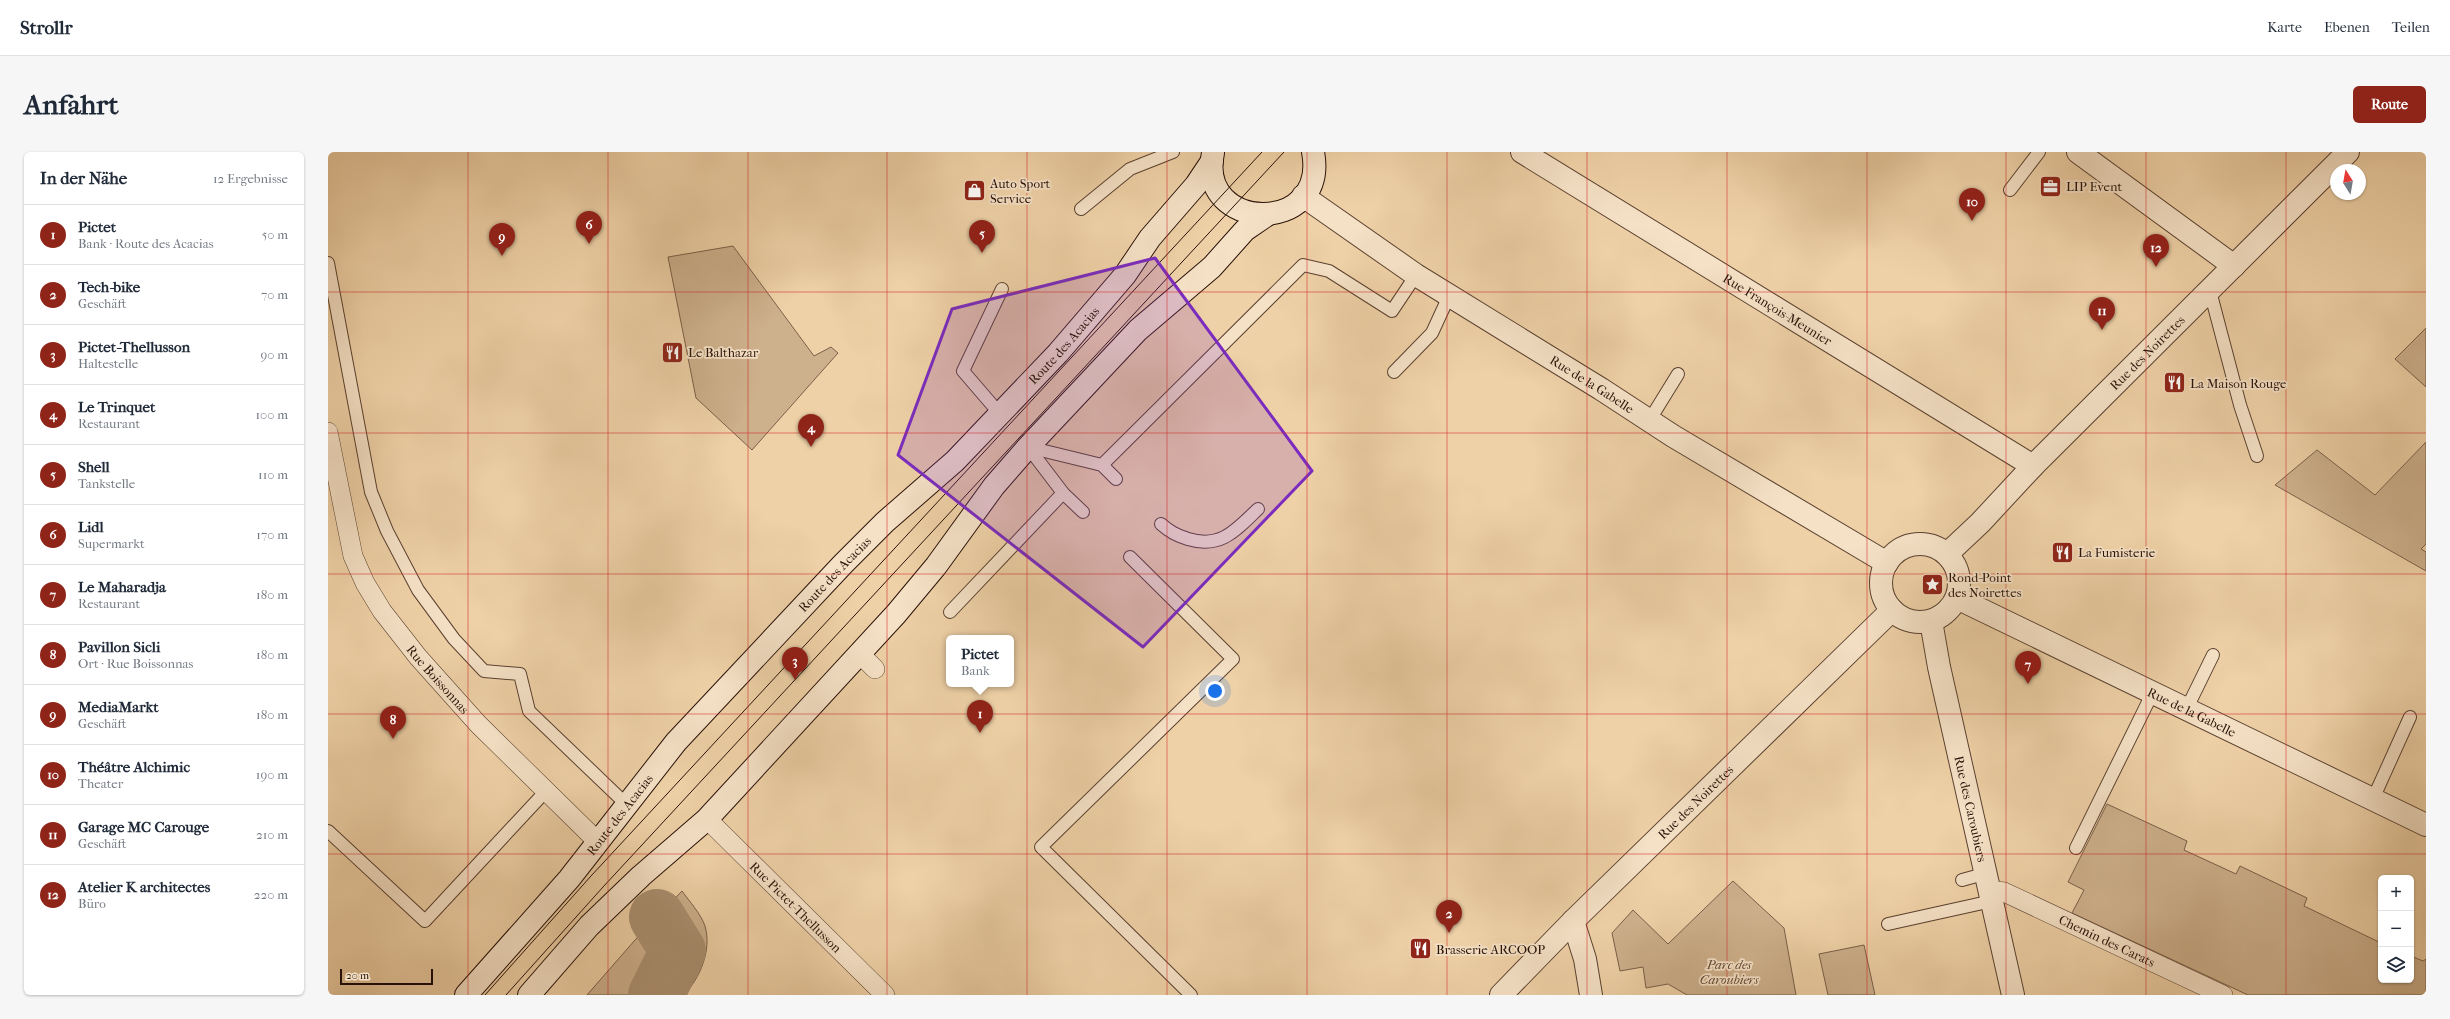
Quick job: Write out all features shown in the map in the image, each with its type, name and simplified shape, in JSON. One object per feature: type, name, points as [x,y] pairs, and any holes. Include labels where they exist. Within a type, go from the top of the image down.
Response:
[{"type":"street","name":"Rue François-Meunier","points":[[1522,152],[2033,466]]},
{"type":"street","points":[[2078,152],[2234,266]]},
{"type":"street","name":"Rue des Noirettes","points":[[1947,554],[1980,523],[2033,466],[2210,292],[2348,152]]},
{"type":"street","points":[[1213,156],[1216,184],[1227,201],[1249,214],[1267,215],[1280,212],[1293,206],[1303,196],[1310,184],[1317,158]]},
{"type":"street","name":"Route des Acacias","points":[[466,995],[569,879],[676,742],[843,564],[885,522],[955,461],[1104,301],[1150,238],[1196,184],[1213,156]]},
{"type":"street","name":"Rue de la Gabelle","points":[[1303,196],[1416,276],[1601,389],[1649,421],[1887,563]]},
{"type":"street","points":[[529,995],[589,926],[641,876],[707,819],[859,653],[936,566],[994,486],[1028,446],[1138,330],[1212,267],[1244,230],[1267,215]]},
{"type":"street","name":"Rue Boissonnas","points":[[328,432],[354,556],[365,583],[382,612],[418,657],[478,724],[545,792],[598,842]]},
{"type":"street","points":[[1918,544],[1931,545],[1947,554],[1958,570],[1960,582],[1957,598],[1949,611],[1931,621],[1918,622],[1903,618],[1892,610],[1885,600],[1881,588],[1881,577],[1887,563],[1895,553],[1907,546],[1918,544]]},
{"type":"street","name":"Rue de la Gabelle","points":[[1957,598],[2426,825]]},
{"type":"street","name":"Rue des Noirettes","points":[[1501,995],[1573,921],[1892,610]]},
{"type":"street","name":"Rue des Caroubiers","points":[[1931,621],[1939,667],[2013,995]]},
{"type":"street","points":[[859,653],[875,669]]},
{"type":"street","name":"Rue Pictet-Thellusson","points":[[707,819],[885,995]]},
{"type":"street","name":"Chemin des Carats","points":[[1988,888],[2004,892],[2223,995]]},
{"type":"street","points":[[1573,921],[1585,959],[1591,995]]},
{"type":"lane","points":[[1081,209],[1130,169],[1173,152]]},
{"type":"lane","points":[[2010,190],[2039,152]]},
{"type":"lane","points":[[328,263],[372,492],[399,556],[432,612],[484,671],[520,674],[529,711],[627,805]]},
{"type":"lane","points":[[1102,465],[1303,265],[1329,271],[1392,311],[1416,276]]},
{"type":"lane","points":[[1000,414],[963,371],[1002,289]]},
{"type":"lane","points":[[2210,292],[2240,405],[2257,456]]},
{"type":"lane","points":[[1394,372],[1432,333],[1449,296]]},
{"type":"lane","points":[[1649,421],[1678,374]]},
{"type":"lane","points":[[1028,446],[1102,465],[1116,479]]},
{"type":"lane","points":[[1028,446],[1063,493],[1083,512]]},
{"type":"lane","points":[[950,612],[1063,493]]},
{"type":"lane","points":[[1161,524],[1171,533],[1194,540],[1216,542],[1234,532],[1258,508]]},
{"type":"lane","points":[[1130,557],[1233,659],[1041,847],[1192,995]]},
{"type":"lane","points":[[2187,708],[2213,656]]},
{"type":"lane","points":[[2076,848],[2103,783],[2153,692]]},
{"type":"lane","points":[[2373,799],[2410,717]]},
{"type":"lane","points":[[328,831],[425,921],[545,792]]},
{"type":"lane","points":[[1962,880],[1988,888]]},
{"type":"lane","points":[[1888,924],[1988,888]]},
{"type":"highlighted area","points":[[1155,258],[1312,471],[1143,647],[898,455],[952,309]]},
{"type":"green space","points":[[733,246],[814,356],[831,347],[838,353],[752,450],[696,398],[668,257]]},
{"type":"green space","points":[[2426,328],[2426,387],[2395,359]]},
{"type":"green space","points":[[2426,442],[2426,544],[2421,549],[2426,552],[2426,571],[2275,485],[2317,450],[2375,495]]},
{"type":"green space","points":[[2107,804],[2187,841],[2184,850],[2236,874],[2240,866],[2307,898],[2304,906],[2378,942],[2378,983],[2414,983],[2414,957],[2423,961],[2426,959],[2426,995],[2248,995],[2072,913],[2084,890],[2068,882]]},
{"type":"green space","name":"Parc des Caroubiers","points":[[1733,881],[1784,928],[1796,995],[1687,995],[1668,984],[1646,988],[1643,967],[1620,971],[1612,933],[1633,910],[1668,944]]},
{"type":"green space","points":[[682,891],[701,917],[707,935],[706,954],[700,972],[684,995],[587,995],[635,940]]},
{"type":"green space","points":[[1864,945],[1875,995],[1828,995],[1819,954]]},
{"type":"waterway","points":[[656,995],[678,951],[657,917]]},
{"type":"tram line","points":[[485,995],[591,876],[1262,152]]},
{"type":"tram line","points":[[506,995],[603,887],[1284,152]]},
{"type":"place","name":"LIP Event","points":[[2050,186]]},
{"type":"place","name":"Auto Sport Service","points":[[974,190]]},
{"type":"place","name":"Théâtre Alchimic","points":[[1972,221]]},
{"type":"place","name":"Lidl","points":[[589,244]]},
{"type":"place","name":"Shell","points":[[982,253]]},
{"type":"place","name":"MediaMarkt","points":[[502,256]]},
{"type":"place","name":"Atelier K architectes","points":[[2156,267]]},
{"type":"place","name":"Garage MC Carouge","points":[[2102,330]]},
{"type":"place","name":"Le Balthazar","points":[[673,352]]},
{"type":"place","name":"La Maison Rouge","points":[[2175,383]]},
{"type":"place","name":"Le Trinquet","points":[[811,447]]},
{"type":"place","name":"La Fumisterie","points":[[2062,552]]},
{"type":"place","name":"Rond-Point des Noirettes","points":[[1932,584]]},
{"type":"place","name":"Pictet-Thellusson","points":[[795,680]]},
{"type":"place","name":"Le Maharadja","points":[[2028,684]]},
{"type":"place","name":"Pictet","points":[[980,733]]},
{"type":"place","name":"Pavillon Sicli","points":[[393,739]]},
{"type":"place","name":"Tech-bike","points":[[1449,933]]},
{"type":"place","name":"Brasserie ARCOOP","points":[[1420,949]]}]
